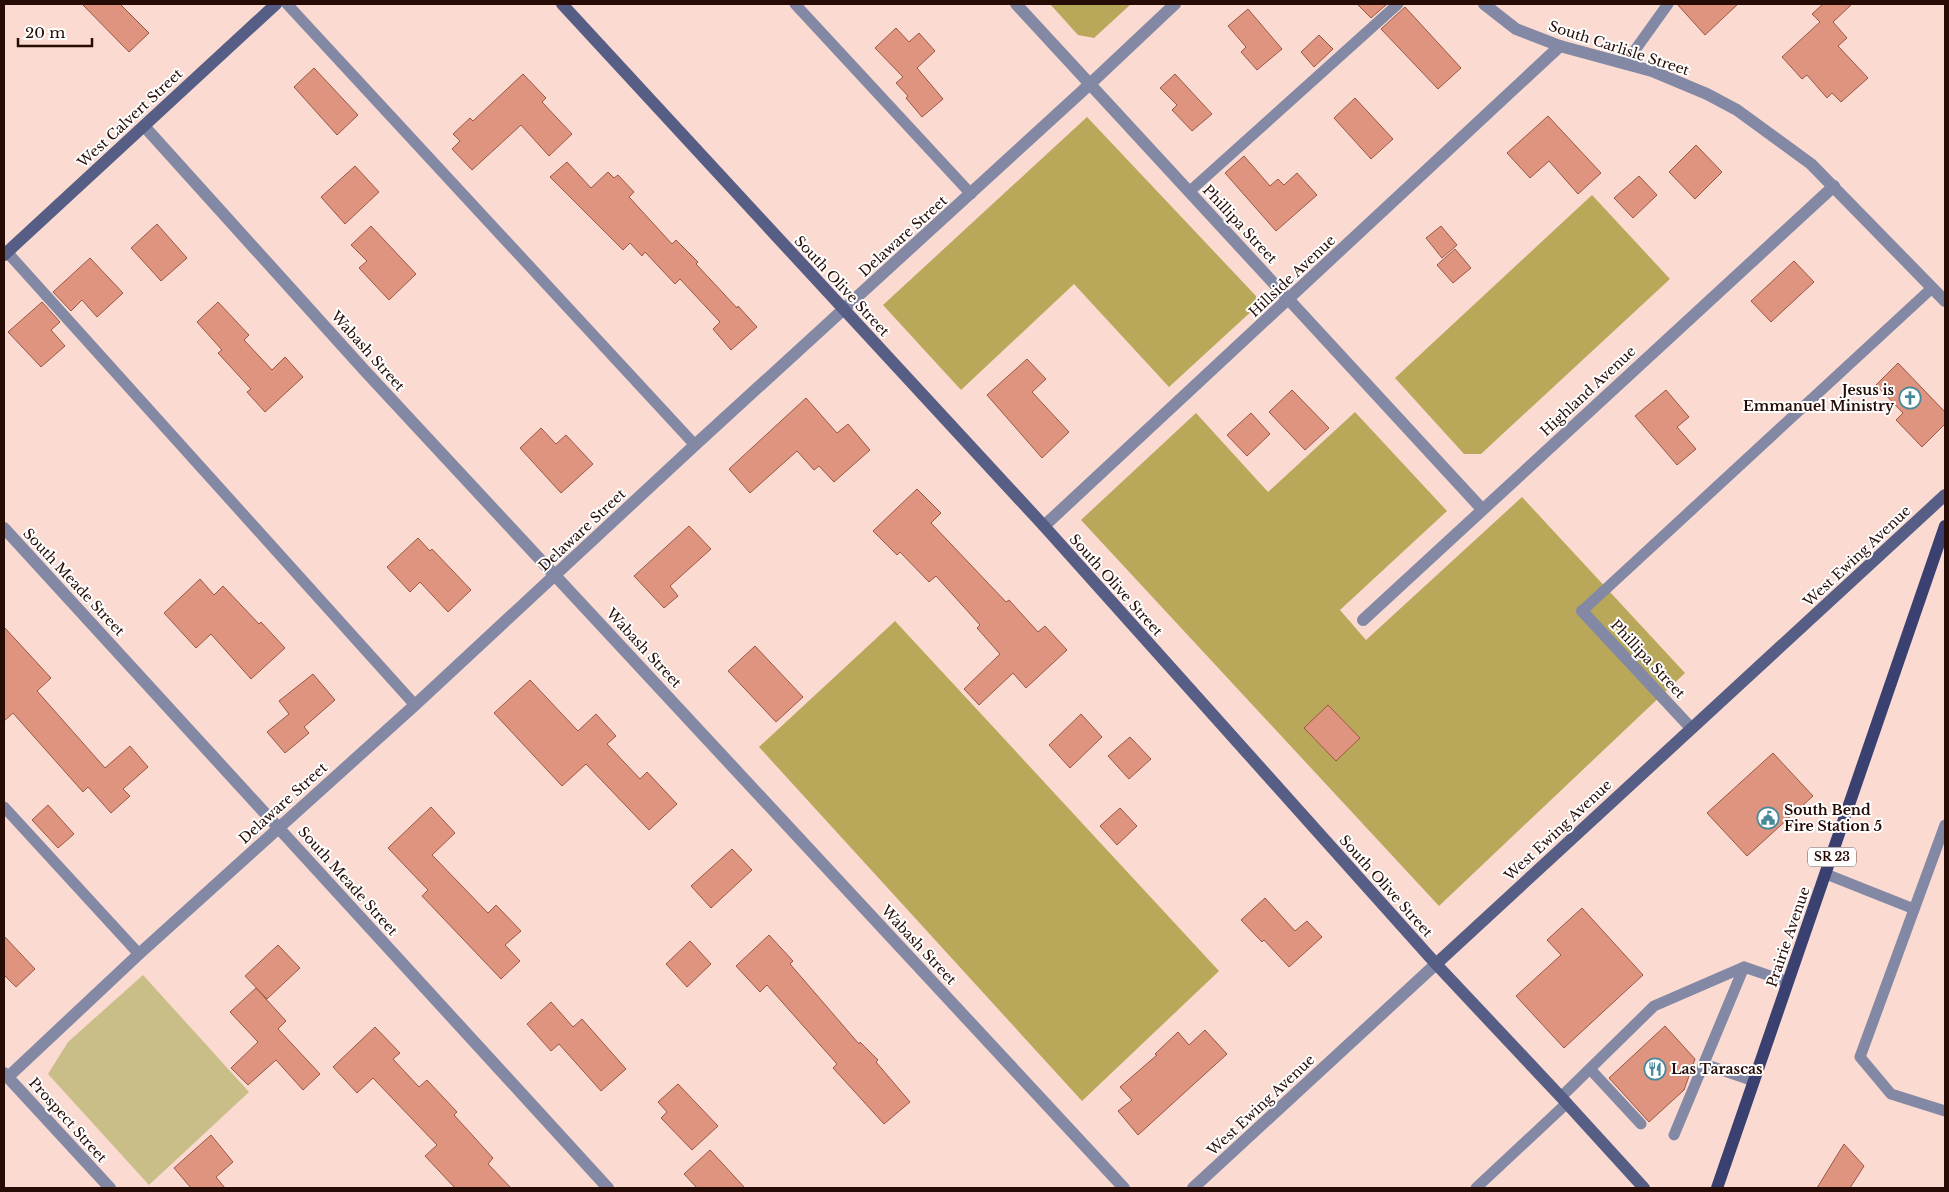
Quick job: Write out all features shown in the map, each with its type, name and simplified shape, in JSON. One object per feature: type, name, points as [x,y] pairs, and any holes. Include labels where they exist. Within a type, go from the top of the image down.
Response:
[{"type":"main road","name":"Prairie Avenue","points":[[1717,1188],[1945,526]]},
{"type":"street","name":"West Calvert Street","points":[[5,253],[276,4]]},
{"type":"street","name":"South Olive Street","points":[[562,4],[1044,526],[1436,964],[1644,1188]]},
{"type":"street","name":"Phillipa Street","points":[[1016,4],[1482,509]]},
{"type":"street","name":"Delaware Street","points":[[6,1075],[415,705],[1175,4]]},
{"type":"street","name":"South Carlisle Street","points":[[1484,4],[1516,29],[1560,46],[1652,71],[1708,94],[1737,110],[1811,164],[1945,301]]},
{"type":"street","name":"Hillside Avenue","points":[[1044,526],[1560,46]]},
{"type":"street","name":"Wabash Street","points":[[144,126],[366,372],[1124,1188]]},
{"type":"street","name":"Highland Avenue","points":[[1364,620],[1834,186]]},
{"type":"street","name":"West Ewing Avenue","points":[[1193,1188],[1945,495]]},
{"type":"street","name":"South Meade Street","points":[[4,528],[608,1188]]},
{"type":"street","name":"Phillipa Street","points":[[1582,611],[1691,728]]},
{"type":"street","name":"Prospect Street","points":[[6,1075],[110,1188]]},
{"type":"lane","points":[[287,4],[695,445]]},
{"type":"lane","points":[[795,4],[971,194]]},
{"type":"lane","points":[[1190,191],[1398,4]]},
{"type":"lane","points":[[1625,64],[1668,4]]},
{"type":"lane","points":[[5,253],[415,705]]},
{"type":"lane","points":[[1582,611],[1932,288]]},
{"type":"lane","points":[[4,807],[139,954]]},
{"type":"lane","points":[[1945,825],[1860,1057],[1891,1094],[1945,1112]]},
{"type":"lane","points":[[1826,874],[1914,909]]},
{"type":"lane","points":[[1674,1135],[1744,967]]},
{"type":"lane","points":[[1476,1188],[1564,1100],[1590,1069],[1654,1006],[1744,967],[1788,982]]},
{"type":"lane","points":[[1704,1064],[1754,1081]]},
{"type":"lane","points":[[1590,1069],[1641,1124]]},
{"type":"shaded area","points":[[1050,4],[1131,4],[1094,38],[1078,35]]},
{"type":"shaded area","points":[[1087,117],[1256,296],[1255,308],[1169,387],[1074,284],[961,390],[883,305]]},
{"type":"shaded area","points":[[1592,195],[1670,279],[1481,454],[1464,454],[1395,378]]},
{"type":"shaded area","points":[[1355,412],[1447,511],[1340,610],[1366,640],[1522,497],[1685,673],[1439,906],[1081,520],[1196,413],[1268,492]]},
{"type":"shaded area","points":[[895,621],[1219,971],[1082,1101],[759,747]]},
{"type":"shaded area","points":[[143,975],[249,1092],[149,1185],[48,1074],[68,1042]]},
{"type":"building","points":[[82,4],[120,4],[149,33],[129,52]]},
{"type":"building","points":[[1357,4],[1387,4],[1371,18]]},
{"type":"building","points":[[1677,4],[1738,4],[1705,35]]},
{"type":"building","points":[[1823,4],[1852,4],[1833,22],[1847,38],[1838,46],[1868,78],[1841,102],[1832,93],[1827,98],[1807,75],[1802,79],[1782,57],[1820,22],[1812,14]]},
{"type":"building","points":[[1405,7],[1461,68],[1438,89],[1381,29]]},
{"type":"building","points":[[1248,9],[1282,49],[1257,70],[1241,52],[1246,47],[1228,26]]},
{"type":"building","points":[[896,28],[909,42],[919,33],[935,51],[917,68],[943,99],[922,117],[906,98],[908,96],[896,83],[903,77],[875,48]]},
{"type":"building","points":[[1319,35],[1333,49],[1314,67],[1301,52]]},
{"type":"building","points":[[314,68],[358,115],[337,135],[294,87]]},
{"type":"building","points":[[523,74],[546,98],[542,102],[572,134],[549,156],[521,125],[472,170],[452,149],[460,141],[453,134],[470,118],[473,121]]},
{"type":"building","points":[[1175,74],[1212,114],[1192,131],[1172,110],[1177,105],[1160,88]]},
{"type":"building","points":[[1355,98],[1393,139],[1371,159],[1334,118]]},
{"type":"building","points":[[1548,116],[1601,173],[1578,194],[1549,161],[1530,178],[1507,153]]},
{"type":"building","points":[[1696,145],[1722,172],[1695,199],[1669,172]]},
{"type":"building","points":[[1244,156],[1270,186],[1278,179],[1284,185],[1297,173],[1317,195],[1276,231],[1225,173]]},
{"type":"building","points":[[567,162],[591,188],[608,172],[614,178],[618,175],[634,192],[629,197],[672,244],[676,240],[698,262],[696,264],[757,327],[731,350],[713,329],[720,322],[680,279],[675,284],[645,252],[642,256],[630,243],[623,250],[550,177]]},
{"type":"building","points":[[355,166],[379,192],[345,224],[321,197]]},
{"type":"building","points":[[1639,176],[1657,195],[1633,218],[1614,198]]},
{"type":"building","points":[[157,224],[187,258],[161,281],[131,248]]},
{"type":"building","points":[[371,226],[416,274],[389,300],[359,268],[367,261],[351,245]]},
{"type":"building","points":[[1441,226],[1457,245],[1442,258],[1426,238]]},
{"type":"building","points":[[1455,249],[1471,268],[1453,283],[1437,265]]},
{"type":"building","points":[[90,258],[123,293],[97,317],[82,300],[71,311],[53,292]]},
{"type":"building","points":[[1794,261],[1814,282],[1771,322],[1751,301]]},
{"type":"building","points":[[42,302],[60,322],[51,330],[65,346],[41,367],[8,332]]},
{"type":"building","points":[[218,302],[249,335],[244,340],[272,370],[285,357],[303,377],[265,412],[247,392],[251,389],[218,353],[222,350],[197,322]]},
{"type":"building","points":[[1027,359],[1046,379],[1032,392],[1069,432],[1042,458],[987,395]]},
{"type":"building","name":"Jesus is Emmanuel Ministry","points":[[1898,363],[1945,412],[1945,424],[1922,447],[1896,420],[1903,413],[1876,385]]},
{"type":"building","points":[[1292,390],[1329,428],[1305,450],[1269,412]]},
{"type":"building","points":[[1666,390],[1689,417],[1677,427],[1696,449],[1677,465],[1635,416]]},
{"type":"building","points":[[806,398],[837,433],[848,424],[870,450],[834,482],[819,466],[814,470],[797,451],[750,493],[729,469]]},
{"type":"building","points":[[1251,413],[1270,434],[1247,456],[1227,435]]},
{"type":"building","points":[[541,428],[556,444],[566,435],[593,464],[561,493],[520,448]]},
{"type":"building","points":[[917,489],[941,513],[931,523],[1006,602],[1009,600],[1038,632],[1045,626],[1067,650],[1026,688],[1013,673],[979,705],[964,689],[1000,654],[977,628],[980,625],[936,576],[929,582],[900,552],[897,555],[873,531]]},
{"type":"building","points":[[689,526],[711,549],[670,586],[678,596],[664,608],[634,576]]},
{"type":"building","points":[[418,538],[430,551],[432,549],[471,590],[448,612],[420,582],[410,592],[387,567]]},
{"type":"building","points":[[200,579],[214,595],[223,586],[285,648],[251,679],[211,634],[196,648],[164,613]]},
{"type":"building","points":[[4,627],[51,678],[37,691],[105,768],[130,746],[148,767],[123,789],[130,796],[111,813],[88,787],[83,792],[13,713],[4,721]]},
{"type":"building","points":[[755,646],[803,697],[776,722],[728,671]]},
{"type":"building","points":[[313,674],[335,700],[304,727],[309,733],[285,753],[267,732],[289,714],[279,701]]},
{"type":"building","points":[[530,680],[578,731],[596,714],[616,736],[607,744],[640,779],[647,772],[677,804],[649,830],[586,764],[562,786],[494,713]]},
{"type":"building","points":[[1328,705],[1360,738],[1336,761],[1304,728]]},
{"type":"building","points":[[1081,714],[1102,737],[1070,768],[1049,745]]},
{"type":"building","points":[[1130,737],[1151,759],[1129,779],[1108,756]]},
{"type":"building","points":[[1773,753],[1813,796],[1747,856],[1707,813]]},
{"type":"building","points":[[48,805],[74,834],[58,848],[32,820]]},
{"type":"building","points":[[431,807],[455,833],[432,855],[488,913],[496,905],[521,931],[505,945],[520,961],[501,979],[422,896],[428,890],[388,848]]},
{"type":"building","points":[[1120,808],[1137,826],[1117,845],[1100,826]]},
{"type":"building","points":[[732,849],[752,870],[711,908],[691,886]]},
{"type":"building","points":[[1265,898],[1295,931],[1307,921],[1322,937],[1289,967],[1264,940],[1262,942],[1241,920]]},
{"type":"building","points":[[1582,908],[1643,975],[1564,1048],[1516,996],[1561,955],[1547,940]]},
{"type":"building","points":[[769,935],[793,961],[790,964],[859,1044],[860,1042],[878,1060],[876,1062],[910,1102],[884,1124],[833,1068],[837,1064],[767,985],[760,992],[736,966]]},
{"type":"building","points":[[4,936],[35,969],[16,987],[4,975]]},
{"type":"building","points":[[690,941],[711,964],[687,987],[666,964]]},
{"type":"building","points":[[278,945],[300,968],[267,999],[245,976]]},
{"type":"building","points":[[256,988],[286,1021],[278,1029],[320,1074],[303,1090],[276,1060],[248,1085],[231,1068],[258,1042],[230,1012]]},
{"type":"building","points":[[551,1002],[573,1027],[582,1019],[626,1069],[601,1091],[559,1044],[551,1051],[527,1024]]},
{"type":"building","name":"Las Tarascas","points":[[1665,1026],[1695,1059],[1684,1090],[1649,1122],[1609,1078]]},
{"type":"building","points":[[375,1027],[400,1053],[393,1059],[419,1087],[427,1080],[457,1112],[454,1115],[493,1158],[488,1164],[511,1188],[455,1188],[425,1156],[437,1145],[373,1078],[357,1093],[333,1067]]},
{"type":"building","points":[[1205,1030],[1227,1054],[1138,1135],[1118,1111],[1132,1100],[1120,1087],[1157,1055],[1155,1054],[1178,1032],[1189,1045]]},
{"type":"building","points":[[678,1084],[718,1126],[692,1150],[661,1118],[667,1112],[658,1102]]},
{"type":"building","points":[[211,1135],[233,1162],[216,1177],[225,1188],[191,1188],[174,1168]]},
{"type":"building","points":[[1844,1144],[1864,1166],[1850,1188],[1817,1188]]},
{"type":"building","points":[[710,1150],[745,1188],[697,1188],[684,1174]]},
{"type":"place","name":"Jesus is Emmanuel Ministry","points":[[1910,398]]},
{"type":"place","name":"South Bend Fire Station 5","points":[[1768,818]]},
{"type":"place","name":"Las Tarascas","points":[[1655,1069]]}]
